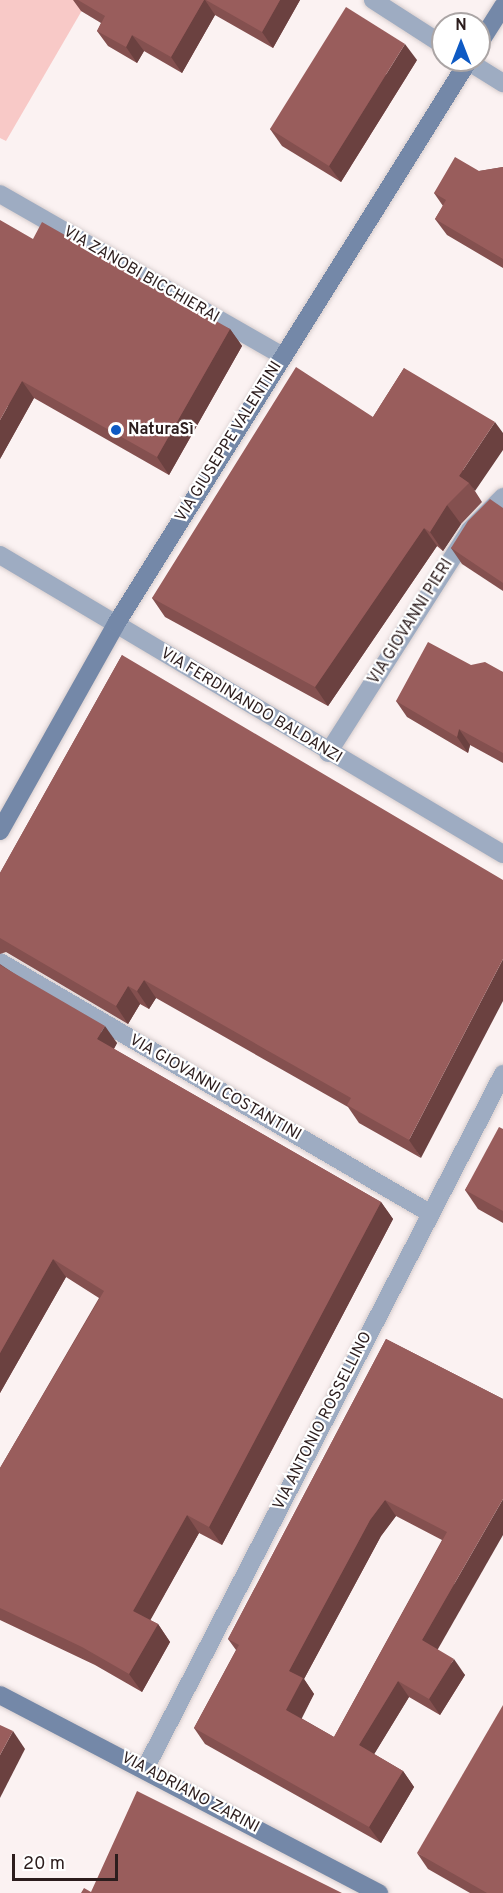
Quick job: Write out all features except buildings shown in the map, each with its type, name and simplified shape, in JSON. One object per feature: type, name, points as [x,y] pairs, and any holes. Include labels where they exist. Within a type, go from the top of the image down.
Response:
[{"type":"street","points":[[373,0],[431,37]]},
{"type":"street","points":[[491,25],[503,6]]},
{"type":"street","name":"VIA GIUSEPPE VALENTINI","points":[[0,831],[116,624],[461,72]]},
{"type":"street","points":[[486,72],[503,83]]},
{"type":"street","name":"VIA ZANOBI BICCHIERAI","points":[[0,195],[283,356]]},
{"type":"street","name":"VIA GIOVANNI PIERI","points":[[328,753],[470,530],[503,497]]},
{"type":"street","name":"VIA FERDINANDO BALDANZI","points":[[0,555],[328,753],[503,854]]},
{"type":"street","name":"VIA GIOVANNI COSTANTINI","points":[[0,962],[430,1213]]},
{"type":"street","name":"VIA ANTONIO ROSSELLINO","points":[[145,1769],[503,1074]]},
{"type":"street","name":"VIA ADRIANO ZARINI","points":[[0,1695],[379,1893]]},
{"type":"shaded area","points":[[0,0],[88,0],[6,141],[0,138]]},
{"type":"place","name":"NaturaSì","points":[[116,430]]}]
